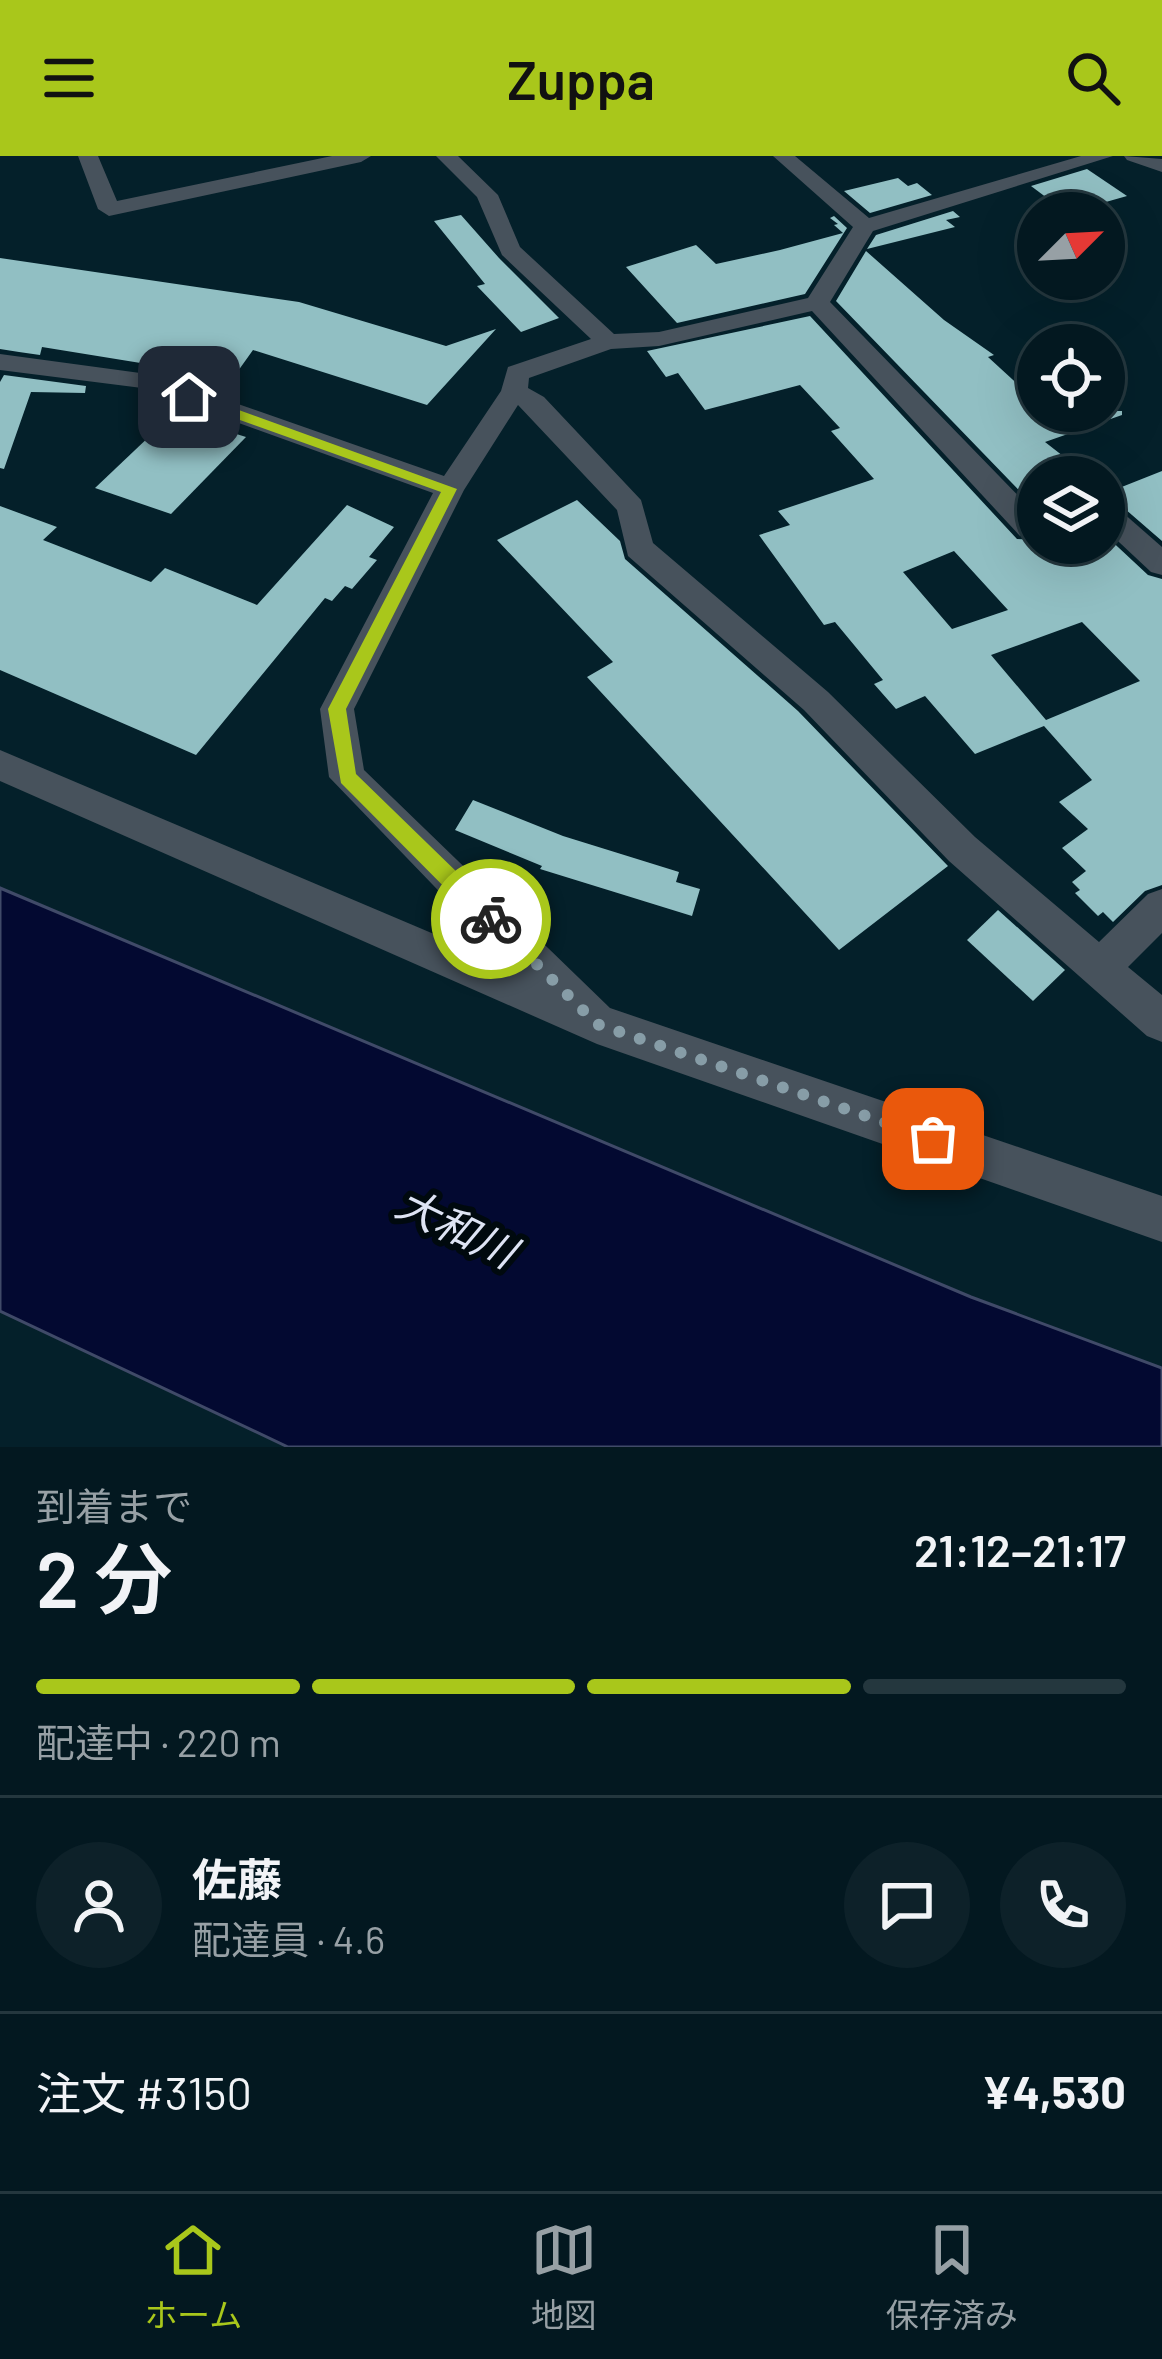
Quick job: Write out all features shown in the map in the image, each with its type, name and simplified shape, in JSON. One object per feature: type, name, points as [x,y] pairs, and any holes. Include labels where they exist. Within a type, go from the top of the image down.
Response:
[{"type":"street","points":[[88,156],[109,209],[361,156]]},
{"type":"street","points":[[446,156],[487,195],[510,250],[608,342]]},
{"type":"street","points":[[783,156],[865,226]]},
{"type":"street","points":[[597,1024],[347,777],[337,709],[450,489],[514,391],[517,373],[608,342],[659,339],[817,303],[865,226],[1103,156]]},
{"type":"street","points":[[1135,156],[1162,166]]},
{"type":"street","points":[[817,303],[1017,516]]},
{"type":"street","points":[[0,362],[146,381],[450,489]]},
{"type":"street","points":[[514,391],[535,404],[631,508],[639,548],[816,701],[962,849],[1162,1022]]},
{"type":"street","points":[[1125,531],[1162,564]]},
{"type":"street","points":[[0,765],[597,1024],[1162,1219]]},
{"type":"street","points":[[1102,966],[1162,907]]},
{"type":"water","name":"大和川","points":[[0,888],[971,1297],[1162,1368],[1162,1447],[288,1447],[0,1311]]},
{"type":"building","points":[[1087,169],[1121,192],[1039,192],[1031,186]]},
{"type":"building","points":[[898,178],[908,186],[917,183],[932,195],[870,213],[844,191]]},
{"type":"building","points":[[953,211],[960,217],[946,220],[955,227],[867,249],[876,235]]},
{"type":"building","points":[[461,215],[559,318],[521,332],[477,286],[485,284],[434,221]]},
{"type":"building","points":[[834,216],[847,228],[805,294],[677,323],[626,267],[696,245],[716,264],[780,250],[843,233],[830,218]]},
{"type":"building","points":[[866,251],[944,320],[994,355],[988,357],[1017,384],[1017,432],[1074,432],[1045,442],[1063,456],[1017,456],[1017,488],[836,301]]},
{"type":"building","points":[[0,258],[299,302],[446,346],[496,329],[427,405],[253,350],[233,378],[42,347],[40,355],[19,352],[0,349]]},
{"type":"building","points":[[810,316],[1017,539],[1017,564],[1125,564],[1125,554],[1148,575],[1162,579],[1162,885],[1145,891],[1113,922],[1103,912],[1098,916],[1075,893],[1080,890],[1072,882],[1086,871],[1062,848],[1088,829],[1059,802],[1092,780],[1044,726],[975,754],[925,696],[896,709],[874,684],[883,680],[835,622],[824,625],[759,535],[790,525],[778,511],[874,479],[831,431],[840,428],[800,385],[705,410],[678,373],[666,377],[647,351]],"holes":[[[954,551],[1008,610],[952,629],[903,572]],[[1082,622],[1140,681],[1046,720],[991,655]]]},
{"type":"building","points":[[4,375],[86,386],[85,393],[31,392],[4,469],[0,468],[0,382]]},
{"type":"building","points":[[173,414],[246,437],[171,514],[95,488]]},
{"type":"building","points":[[1162,471],[1162,541],[1125,509],[1125,486]]},
{"type":"building","points":[[577,500],[620,541],[625,559],[798,711],[948,866],[839,950],[587,677],[613,662],[497,540]]},
{"type":"building","points":[[347,505],[394,527],[369,557],[377,560],[352,589],[345,586],[332,601],[325,598],[196,755],[0,670],[0,506],[57,527],[43,540],[151,582],[165,568],[257,605]]},
{"type":"building","points":[[473,800],[563,836],[679,872],[676,882],[700,889],[692,916],[540,869],[542,866],[455,830]]},
{"type":"building","points":[[998,910],[1065,970],[1033,1001],[967,940]]},
{"type":"way so far","points":[[491,919],[597,1024],[933,1139]]},
{"type":"route","points":[[189,397],[450,489],[337,709],[347,777],[491,919]]}]
